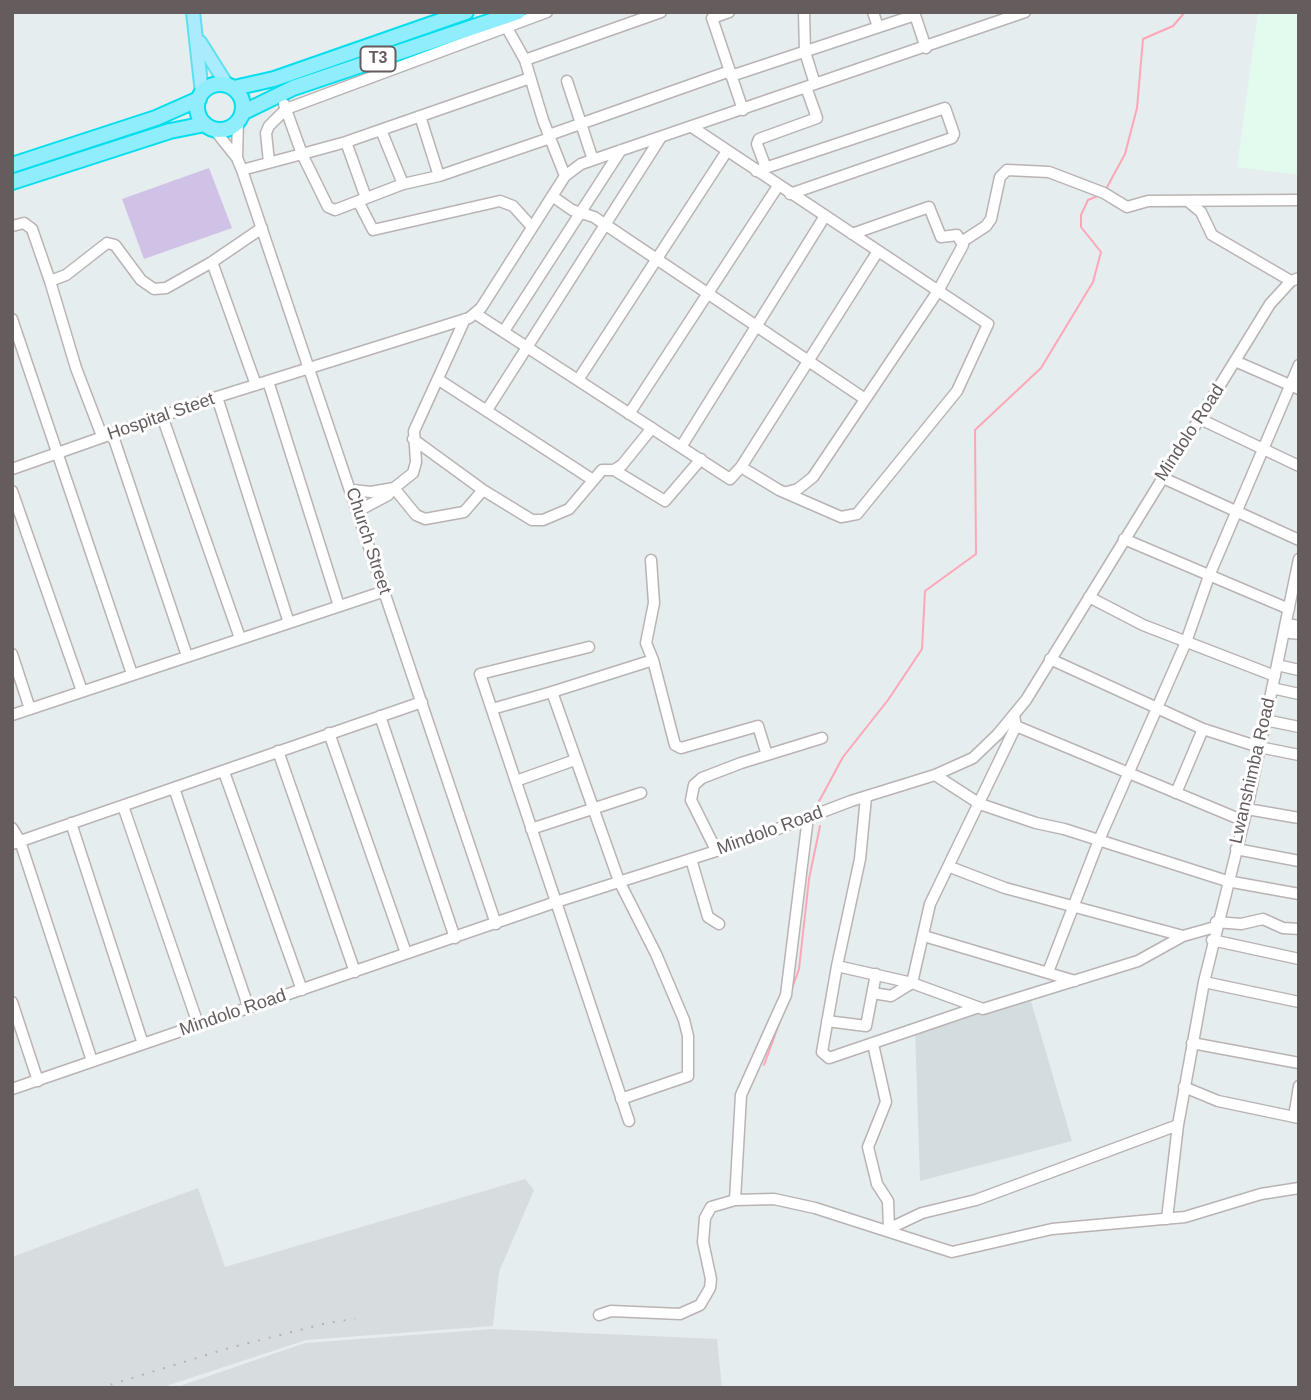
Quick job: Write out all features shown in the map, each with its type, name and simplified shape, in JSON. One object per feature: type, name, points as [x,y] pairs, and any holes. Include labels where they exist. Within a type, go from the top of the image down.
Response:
[{"type":"highway","name":"T3","points":[[230,87],[274,79],[466,12]]},
{"type":"highway","name":"T3","points":[[240,117],[280,93],[504,22],[517,12]]},
{"type":"highway","points":[[12,165],[156,118],[200,96],[213,85],[230,87],[242,100],[240,117],[227,128],[209,126],[170,131],[12,182]]},
{"type":"highway","points":[[200,96],[198,113],[209,126]]},
{"type":"main road","points":[[193,12],[200,96]]},
{"type":"main road","points":[[197,35],[230,87]]},
{"type":"street","points":[[269,162],[266,133],[269,126],[286,109],[504,22],[547,12]]},
{"type":"street","points":[[525,60],[661,12]]},
{"type":"street","points":[[729,12],[711,15],[743,110]]},
{"type":"street","points":[[761,170],[757,144],[759,139],[817,118],[805,52],[804,12]]},
{"type":"street","points":[[873,12],[878,27]]},
{"type":"street","points":[[877,251],[732,479],[476,314],[565,176],[593,160],[1025,12]]},
{"type":"street","points":[[280,93],[302,154],[331,209],[340,209],[403,184],[439,176],[580,124],[805,52],[914,13],[926,48]]},
{"type":"street","points":[[504,22],[525,60],[565,176]]},
{"type":"street","points":[[242,170],[346,142],[530,78]]},
{"type":"street","points":[[567,81],[593,160]]},
{"type":"street","points":[[761,170],[945,108],[954,134],[952,138],[790,194]]},
{"type":"street","points":[[420,116],[439,176]]},
{"type":"street","points":[[237,159],[240,117]]},
{"type":"street","points":[[209,126],[237,159]]},
{"type":"street","points":[[692,127],[761,170],[778,186],[988,325],[972,353],[960,386],[932,425],[858,514],[841,517],[741,467]]},
{"type":"street","points":[[381,130],[403,184]]},
{"type":"street","points":[[487,410],[662,137]]},
{"type":"street","points":[[346,142],[373,230],[500,201],[513,206],[532,227]]},
{"type":"street","points":[[503,331],[621,150]]},
{"type":"street","points":[[578,380],[727,151]]},
{"type":"street","name":"Church Street","points":[[237,159],[352,489],[496,924]]},
{"type":"street","points":[[963,241],[986,226],[991,219],[996,207],[1000,177],[1007,170],[1049,172],[1104,193],[1127,207],[1148,201],[1299,201]]},
{"type":"street","points":[[629,414],[778,186]]},
{"type":"street","points":[[552,196],[572,210],[582,212],[606,226],[865,399]]},
{"type":"street","points":[[1190,203],[1201,212],[1212,235],[1295,279]]},
{"type":"street","points":[[852,234],[929,207],[941,237],[957,235],[963,241]]},
{"type":"street","points":[[681,447],[825,216]]},
{"type":"street","points":[[12,226],[24,223],[32,229],[76,368],[107,435],[187,656]]},
{"type":"street","points":[[50,281],[66,275],[110,242],[141,280],[154,289],[166,288],[262,229]]},
{"type":"street","points":[[787,492],[798,489],[813,477],[938,290],[962,250],[963,241]]},
{"type":"street","points":[[212,262],[256,385]]},
{"type":"street","name":"Mindolo Road","points":[[12,1089],[248,1006],[935,775],[973,758],[1015,721],[1161,477],[1270,304],[1295,279]]},
{"type":"street","name":"Hospital Steet","points":[[12,469],[217,397],[476,314]]},
{"type":"street","points":[[12,319],[132,674]]},
{"type":"street","points":[[358,511],[388,495],[416,467],[413,439],[465,319]]},
{"type":"street","points":[[1235,361],[1294,387]]},
{"type":"street","points":[[1048,972],[1099,840],[1186,642],[1209,576],[1262,449],[1294,387],[1299,365]]},
{"type":"street","points":[[439,380],[593,480]]},
{"type":"street","points":[[268,381],[340,606]]},
{"type":"street","points":[[217,397],[289,623]]},
{"type":"street","points":[[162,416],[240,638]]},
{"type":"street","points":[[1200,419],[1299,466]]},
{"type":"street","points":[[614,470],[632,456],[652,428]]},
{"type":"street","points":[[413,439],[483,490],[533,520],[543,520],[569,509],[602,470],[614,470],[665,501],[701,459]]},
{"type":"street","points":[[1161,477],[1299,540]]},
{"type":"street","points":[[352,489],[372,492],[394,488]]},
{"type":"street","points":[[394,488],[416,515],[425,519],[464,512],[483,490]]},
{"type":"street","points":[[12,491],[82,691]]},
{"type":"street","points":[[1124,539],[1289,609]]},
{"type":"street","name":"Lwanshimba Road","points":[[1167,1219],[1184,1087],[1212,940],[1247,809],[1299,559]]},
{"type":"street","points":[[651,560],[654,603],[646,643],[675,745],[681,748],[758,726],[767,755]]},
{"type":"street","points":[[12,715],[385,591]]},
{"type":"street","points":[[1089,597],[1129,618],[1275,676]]},
{"type":"street","points":[[1285,628],[1299,626]]},
{"type":"street","points":[[1285,628],[1299,634]]},
{"type":"street","points":[[589,647],[480,671],[629,1121]]},
{"type":"street","points":[[12,654],[30,709]]},
{"type":"street","points":[[1051,659],[1203,729],[1259,747],[1299,755]]},
{"type":"street","points":[[492,709],[653,660]]},
{"type":"street","points":[[1277,665],[1299,670]]},
{"type":"street","points":[[1272,688],[1299,694]]},
{"type":"street","points":[[552,692],[619,881],[656,954],[684,1020],[690,1072],[688,1076],[621,1099]]},
{"type":"street","points":[[16,842],[422,702]]},
{"type":"street","points":[[380,716],[455,938]]},
{"type":"street","points":[[1265,720],[1299,727]]},
{"type":"street","points":[[873,993],[891,996],[912,983],[930,905],[980,804],[1015,721],[1244,821]]},
{"type":"street","points":[[1176,793],[1203,729]]},
{"type":"street","points":[[329,733],[406,953]]},
{"type":"street","points":[[716,850],[691,800],[694,785],[702,778],[822,738]]},
{"type":"street","points":[[278,751],[355,972]]},
{"type":"street","points":[[516,782],[575,760]]},
{"type":"street","points":[[224,772],[302,990]]},
{"type":"street","points":[[935,775],[980,804],[1036,823],[1227,881],[1299,894]]},
{"type":"street","points":[[174,788],[248,1006]]},
{"type":"street","points":[[531,829],[640,793]]},
{"type":"street","points":[[866,797],[860,859],[822,1052],[825,1056],[845,1054],[976,1008]]},
{"type":"street","points":[[123,806],[198,1024]]},
{"type":"street","points":[[1247,809],[1299,818]]},
{"type":"street","points":[[734,1200],[741,1096],[786,995],[808,817]]},
{"type":"street","points":[[71,823],[143,1044]]},
{"type":"street","points":[[12,828],[92,1062]]},
{"type":"street","points":[[1236,849],[1299,861]]},
{"type":"street","points":[[691,859],[708,917],[719,924]]},
{"type":"street","points":[[950,867],[1005,888],[1183,936]]},
{"type":"street","points":[[837,966],[912,983],[976,1008],[989,1009],[1138,961],[1183,936],[1216,925],[1241,924],[1263,919],[1283,928],[1299,929]]},
{"type":"street","points":[[924,936],[1076,981]]},
{"type":"street","points":[[1212,940],[1299,958]]},
{"type":"street","points":[[827,1021],[866,1026],[876,974]]},
{"type":"street","points":[[1204,982],[1299,1002]]},
{"type":"street","points":[[12,1002],[38,1081]]},
{"type":"street","points":[[1192,1042],[1299,1063]]},
{"type":"street","points":[[873,1045],[886,1102],[871,1133],[868,1147],[877,1184],[888,1201],[888,1230]]},
{"type":"street","points":[[1184,1087],[1218,1101],[1296,1117],[1298,1090]]},
{"type":"street","points":[[888,1230],[922,1213],[976,1200],[1178,1125]]},
{"type":"street","points":[[599,1315],[611,1311],[680,1314],[700,1304],[710,1288],[711,1279],[703,1242],[705,1218],[711,1207],[734,1200],[774,1199],[816,1208],[952,1252],[1052,1229],[1167,1219],[1299,1188]]},
{"type":"shaded area","points":[[1258,12],[1299,12],[1299,175],[1237,167]]},
{"type":"shaded area","points":[[209,168],[232,228],[144,259],[122,199]]},
{"type":"shaded area","points":[[1031,1001],[1072,1141],[920,1181],[915,1028]]},
{"type":"shaded area","points":[[525,1179],[534,1190],[499,1272],[493,1326],[306,1340],[160,1388],[12,1388],[12,1257],[198,1188],[225,1267]]},
{"type":"shaded area","points":[[492,1329],[717,1339],[722,1388],[174,1388],[305,1343]]},
{"type":"waterway","points":[[1106,189],[1125,154],[1137,108],[1143,39],[1173,26],[1185,12]]},
{"type":"waterway","points":[[816,807],[843,757],[888,700],[922,649],[925,591],[976,554],[975,430],[1041,368],[1093,282],[1101,252],[1081,227],[1081,215],[1088,200],[1100,195]]},
{"type":"waterway","points":[[791,991],[799,969],[809,879],[820,826]]},
{"type":"waterway","points":[[764,1065],[783,1013]]},
{"type":"railway","points":[[100,1388],[229,1348],[327,1323],[355,1319]]}]
